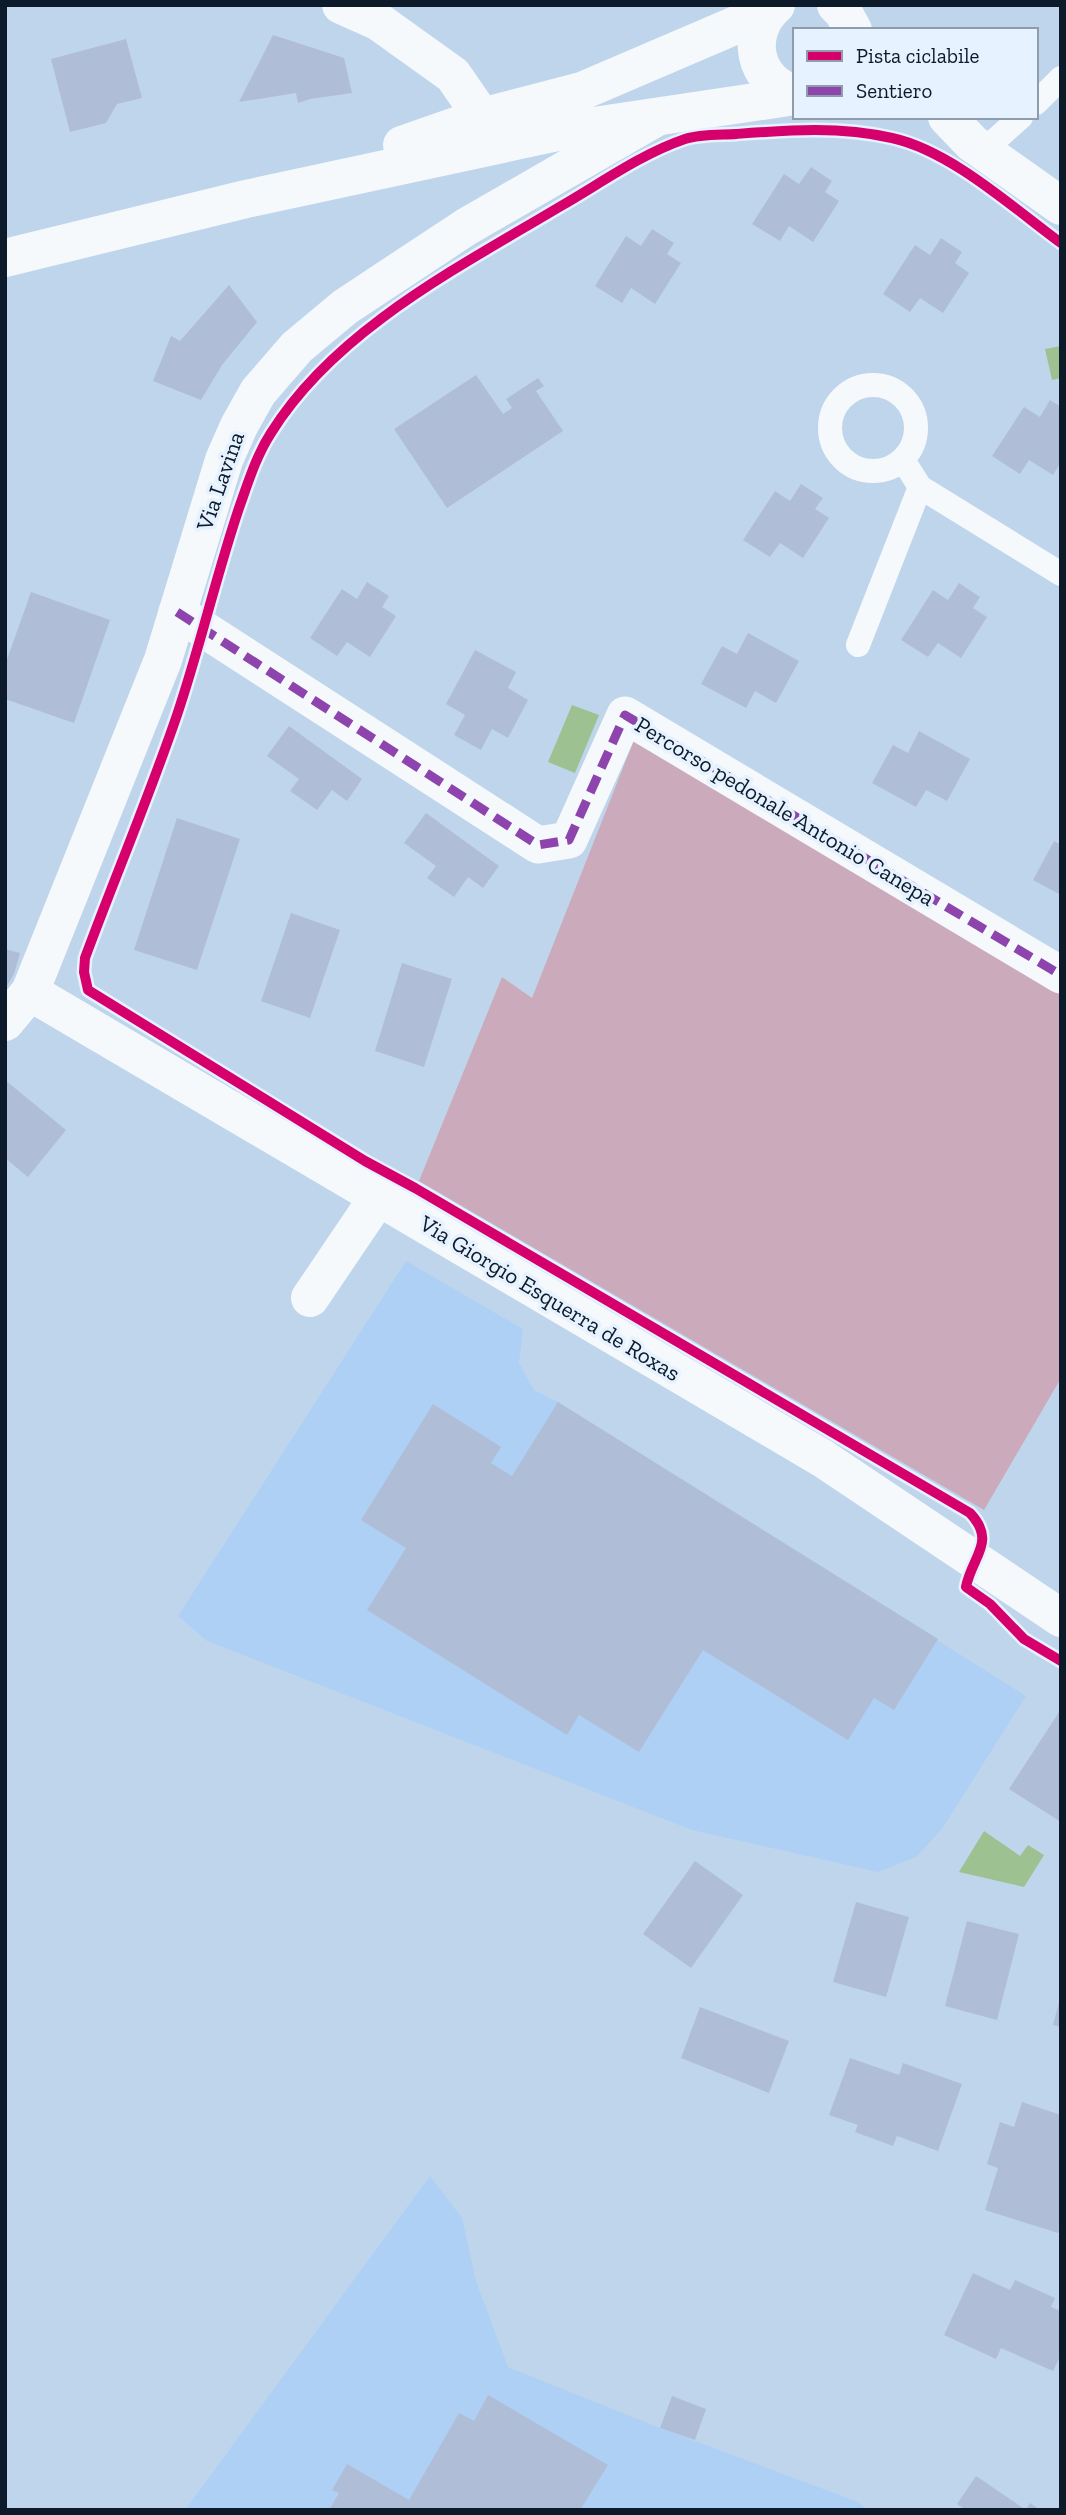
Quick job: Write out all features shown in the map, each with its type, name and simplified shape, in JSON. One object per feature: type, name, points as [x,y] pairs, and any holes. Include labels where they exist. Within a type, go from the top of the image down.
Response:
[{"type":"street","points":[[341,5],[379,22],[453,75],[482,117]]},
{"type":"street","points":[[836,5],[844,12],[853,28]]},
{"type":"street","points":[[854,28],[855,5]]},
{"type":"street","points":[[246,199],[482,117],[582,91],[774,7]]},
{"type":"street","points":[[774,7],[761,23],[756,38],[758,62],[772,82],[793,94]]},
{"type":"street","points":[[5,258],[246,199],[567,130],[793,95]]},
{"type":"street","name":"Via Lavina","points":[[5,1022],[30,992],[163,660],[224,460],[239,425],[258,392],[297,347],[345,307],[466,227],[657,117]]},
{"type":"street","points":[[921,119],[968,137],[1061,206]]},
{"type":"street","name":"Percorso pedonale Antonio Canepa","points":[[177,612],[538,845],[569,840],[625,715],[1061,975]]},
{"type":"street","name":"Via Giorgio Esquerra de Roxas","points":[[30,992],[822,1458],[1061,1618]]},
{"type":"street","points":[[310,1298],[379,1196]]},
{"type":"lane","points":[[1038,101],[1061,78]]},
{"type":"lane","points":[[968,137],[1016,119]]},
{"type":"lane","points":[[903,460],[920,486],[1061,574]]},
{"type":"lane","points":[[858,645],[920,486]]},
{"type":"shaded area","points":[[1061,346],[1061,378],[1052,380],[1045,349]]},
{"type":"shaded area","points":[[572,705],[599,715],[575,773],[548,762]]},
{"type":"shaded area","points":[[636,735],[1061,995],[1061,1378],[984,1510],[419,1181],[502,977],[532,998]]},
{"type":"shaded area","points":[[406,1261],[523,1329],[519,1363],[534,1390],[558,1402],[1026,1696],[942,1829],[916,1857],[878,1872],[692,1830],[207,1641],[178,1616]]},
{"type":"shaded area","points":[[984,1831],[1020,1856],[1028,1845],[1044,1855],[1024,1887],[959,1872]]},
{"type":"shaded area","points":[[430,2176],[462,2218],[476,2281],[508,2367],[660,2428],[858,2502],[868,2510],[185,2510]]},
{"type":"building","points":[[273,35],[344,58],[352,93],[298,103],[296,93],[239,102]]},
{"type":"building","points":[[126,39],[142,98],[117,104],[106,123],[70,132],[51,59]]},
{"type":"building","points":[[811,167],[832,181],[825,192],[839,201],[813,242],[789,226],[780,241],[752,224],[784,174],[799,184]]},
{"type":"building","points":[[652,229],[674,243],[667,254],[681,263],[655,304],[631,288],[622,303],[595,286],[626,236],[641,246]]},
{"type":"building","points":[[941,238],[962,252],[955,263],[969,273],[943,313],[920,298],[910,312],[883,294],[915,245],[930,255]]},
{"type":"building","points":[[229,285],[257,322],[222,365],[201,400],[153,381],[171,336],[180,341]]},
{"type":"building","points":[[476,375],[503,414],[512,408],[506,399],[538,378],[544,386],[536,391],[563,431],[447,508],[394,429]]},
{"type":"building","points":[[1050,400],[1061,407],[1061,462],[1053,475],[1029,460],[1020,474],[992,456],[1024,407],[1040,417]]},
{"type":"building","points":[[801,484],[823,498],[815,509],[829,518],[803,558],[780,543],[770,557],[743,540],[775,491],[790,501]]},
{"type":"building","points":[[367,582],[389,596],[382,607],[396,616],[370,657],[347,642],[337,656],[310,638],[342,589],[357,599]]},
{"type":"building","points":[[959,583],[980,597],[973,608],[987,617],[961,658],[938,643],[928,657],[901,640],[933,590],[948,600]]},
{"type":"building","points":[[31,592],[110,620],[74,723],[5,699],[5,665]]},
{"type":"building","points":[[748,633],[799,661],[776,703],[755,691],[746,708],[701,684],[722,646],[737,654]]},
{"type":"building","points":[[475,650],[516,672],[508,688],[528,700],[508,738],[492,729],[481,750],[454,735],[465,715],[446,704]]},
{"type":"building","points":[[289,726],[362,779],[347,801],[332,790],[317,810],[290,791],[299,779],[267,756]]},
{"type":"building","points":[[919,731],[970,759],[947,801],[926,790],[916,807],[872,783],[893,745],[908,753]]},
{"type":"building","points":[[426,813],[499,866],[483,888],[468,877],[454,897],[427,878],[436,866],[404,843]]},
{"type":"building","points":[[177,818],[240,839],[197,970],[134,950]]},
{"type":"building","points":[[1054,841],[1061,845],[1061,895],[1033,880]]},
{"type":"building","points":[[291,913],[340,930],[310,1018],[261,1001]]},
{"type":"building","points":[[5,949],[20,953],[14,974],[5,989]]},
{"type":"building","points":[[402,963],[452,979],[424,1067],[375,1051]]},
{"type":"building","points":[[5,1080],[66,1130],[28,1177],[5,1158]]},
{"type":"building","points":[[558,1402],[938,1639],[894,1710],[874,1698],[848,1740],[703,1650],[639,1752],[579,1715],[567,1735],[367,1610],[406,1548],[361,1520],[433,1404],[501,1447],[491,1463],[512,1476]]},
{"type":"building","points":[[1061,1709],[1061,1822],[1009,1789]]},
{"type":"building","points":[[695,1861],[743,1895],[691,1968],[643,1934]]},
{"type":"building","points":[[856,1902],[909,1917],[886,1997],[833,1982]]},
{"type":"building","points":[[967,1921],[1019,1934],[997,2020],[945,2006]]},
{"type":"building","points":[[1061,2000],[1061,2027],[1053,2025]]},
{"type":"building","points":[[700,2007],[789,2041],[769,2093],[681,2058]]},
{"type":"building","points":[[850,2058],[899,2075],[903,2063],[962,2084],[938,2151],[897,2136],[893,2146],[855,2132],[858,2125],[829,2115]]},
{"type":"building","points":[[1022,2102],[1061,2115],[1061,2224],[1058,2233],[985,2210],[998,2168],[987,2164],[1000,2122],[1014,2127]]},
{"type":"building","points":[[973,2273],[1010,2290],[1015,2280],[1055,2298],[1051,2307],[1061,2311],[1061,2355],[1053,2371],[1001,2348],[996,2359],[944,2335]]},
{"type":"building","points":[[488,2395],[608,2465],[580,2510],[329,2510],[339,2493],[332,2490],[347,2464],[409,2500],[459,2413],[474,2421]]},
{"type":"building","points":[[672,2396],[706,2409],[695,2440],[660,2428]]},
{"type":"building","points":[[976,2476],[1026,2510],[966,2510],[957,2504]]},
{"type":"building","points":[[1030,2503],[1040,2510],[1026,2510]]},
{"type":"marked path","points":[[177,612],[538,845],[569,840],[625,715],[1061,975]]},
{"type":"cycle path","points":[[1061,243],[958,167],[914,145],[892,138],[814,130],[704,135],[669,145],[637,161],[441,277],[364,332],[329,363],[298,396],[261,451],[231,534],[177,715],[85,958],[84,972],[88,990],[365,1161],[970,1513],[982,1532],[982,1541],[966,1587],[990,1604],[1024,1639],[1061,1661]]}]
